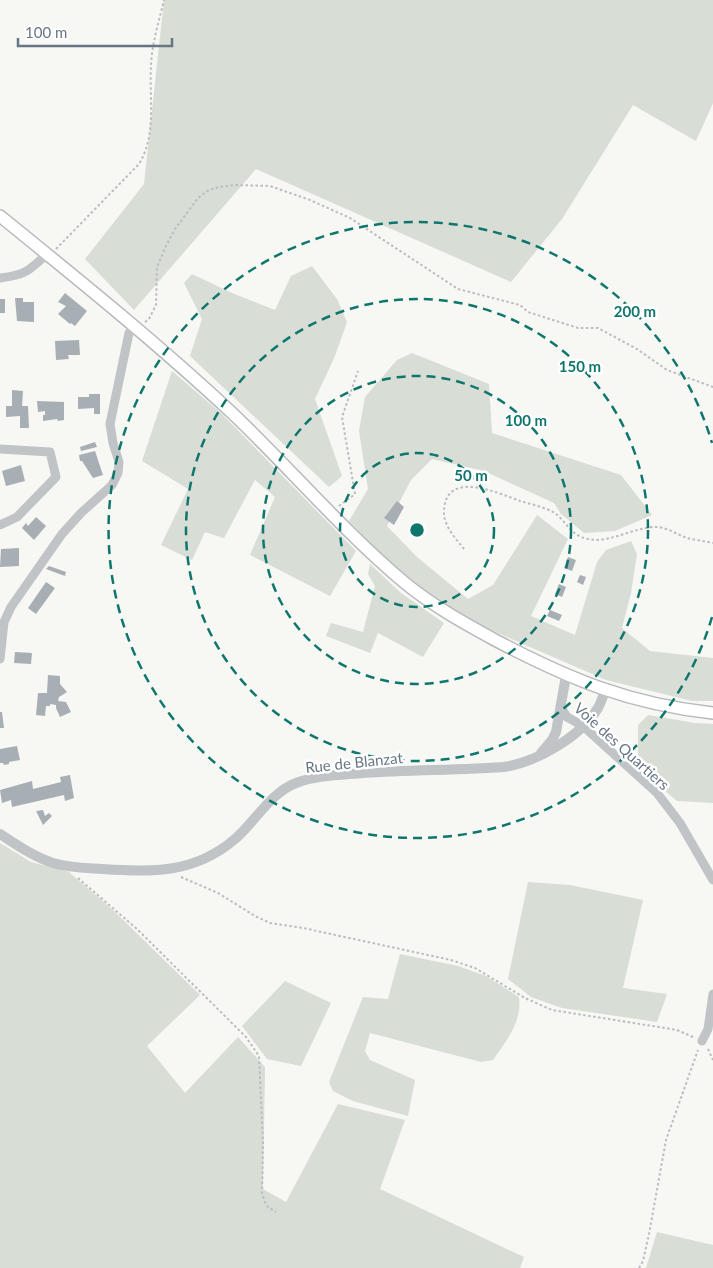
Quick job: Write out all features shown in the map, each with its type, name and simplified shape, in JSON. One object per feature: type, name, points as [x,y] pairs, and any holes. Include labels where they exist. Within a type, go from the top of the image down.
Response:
[{"type":"main road","points":[[0,216],[186,370],[384,564],[431,603],[479,632],[566,676],[605,690],[662,706],[713,713]]},
{"type":"street","points":[[0,278],[15,276],[30,270],[48,255]]},
{"type":"street","points":[[0,659],[4,622],[11,606],[62,534],[81,513],[112,485],[118,473],[119,462],[110,424],[130,333],[136,328]]},
{"type":"street","points":[[0,449],[50,452],[56,477],[17,517],[0,525]]},
{"type":"street","points":[[537,757],[547,747],[556,732],[566,676]]},
{"type":"street","name":"Rue de Blanzat","points":[[0,834],[34,856],[74,867],[163,870],[186,866],[217,851],[235,838],[281,792],[303,781],[348,774],[504,767],[537,757],[551,751],[584,726],[598,708],[605,690]]},
{"type":"street","name":"Voie des Quartiers","points":[[561,707],[567,716],[584,726],[657,793],[680,824],[713,880]]},
{"type":"street","points":[[702,1041],[708,1029],[713,994]]},
{"type":"path","points":[[48,255],[139,164],[145,155],[151,119],[151,64],[164,0]]},
{"type":"path","points":[[136,328],[149,319],[156,305],[158,267],[166,246],[175,229],[198,198],[208,190],[219,187],[236,185],[270,186],[310,200],[350,218],[458,289],[520,305],[528,312],[578,328],[598,328],[637,349],[667,370],[713,387]]},
{"type":"path","points":[[331,512],[355,494],[342,417],[358,372]]},
{"type":"path","points":[[464,548],[451,532],[444,515],[445,502],[452,492],[463,487],[476,487],[488,490],[553,512],[578,537],[589,540],[598,541],[628,532],[659,527],[688,538],[713,543]]},
{"type":"path","points":[[74,867],[74,874],[138,929],[246,1037],[255,1049],[259,1056],[260,1074],[263,1144],[262,1193],[264,1202],[276,1212]]},
{"type":"path","points":[[163,870],[218,893],[270,923],[312,930],[452,960],[475,968],[525,998],[552,1010],[671,1029],[702,1041],[706,1044],[713,1060]]},
{"type":"path","points":[[639,1268],[643,1261],[649,1234],[666,1140],[702,1041]]},
{"type":"shaded area","points":[[164,0],[713,0],[713,103],[696,141],[633,105],[562,219],[511,282],[256,169],[134,310],[85,259],[144,184]]},
{"type":"shaded area","points":[[312,266],[337,299],[347,322],[335,356],[315,399],[342,476],[329,487],[190,356],[202,319],[184,283],[192,274],[232,293],[275,310],[291,276]]},
{"type":"shaded area","points":[[412,353],[489,384],[492,433],[621,475],[652,515],[615,531],[584,533],[561,514],[554,503],[484,471],[432,459],[411,480],[387,526],[417,557],[468,599],[493,585],[537,515],[568,539],[531,616],[575,635],[597,562],[606,550],[631,541],[637,554],[631,593],[622,628],[650,651],[713,658],[713,701],[692,701],[606,680],[477,624],[437,601],[381,554],[349,521],[368,489],[359,431],[365,397],[397,360]]},
{"type":"shaded area","points":[[172,371],[222,414],[356,551],[330,596],[250,555],[275,497],[255,480],[224,538],[205,532],[192,560],[161,545],[188,489],[142,461]]},
{"type":"shaded area","points":[[370,564],[401,593],[444,623],[423,657],[378,633],[370,653],[326,636],[331,623],[363,632],[375,586],[368,574]]},
{"type":"shaded area","points":[[648,715],[713,724],[713,803],[677,801],[638,768],[638,725]]},
{"type":"shaded area","points":[[0,843],[31,862],[69,872],[112,909],[200,995],[147,1046],[185,1093],[238,1037],[265,1067],[263,1189],[286,1202],[338,1104],[405,1120],[380,1189],[524,1257],[520,1268],[0,1268]]},
{"type":"shaded area","points":[[528,882],[570,885],[643,900],[623,988],[667,994],[657,1022],[562,1008],[531,997],[508,979]]},
{"type":"shaded area","points":[[400,954],[458,966],[486,976],[519,997],[516,1023],[493,1060],[481,1062],[370,1033],[365,1051],[370,1060],[415,1080],[408,1116],[353,1101],[333,1091],[329,1082],[363,997],[388,999]]},
{"type":"shaded area","points":[[285,981],[331,1003],[301,1066],[267,1059],[242,1026]]},
{"type":"shaded area","points":[[657,1232],[713,1245],[713,1268],[646,1268]]},
{"type":"building","points":[[65,293],[87,311],[75,326],[58,314],[66,306],[58,302]]},
{"type":"building","points":[[15,298],[23,298],[23,302],[34,302],[34,322],[17,321]]},
{"type":"building","points":[[0,299],[5,299],[5,313],[0,313]]},
{"type":"building","points":[[79,340],[80,355],[68,355],[69,359],[56,360],[55,341]]},
{"type":"building","points":[[12,390],[23,391],[22,406],[28,406],[29,428],[20,428],[20,416],[6,417],[6,406],[12,406]]},
{"type":"building","points":[[89,394],[100,394],[100,414],[94,414],[94,408],[78,409],[78,397],[89,397]]},
{"type":"building","points":[[37,401],[64,402],[64,420],[43,421],[45,411],[38,412]]},
{"type":"building","points":[[95,442],[97,447],[81,451],[80,447]]},
{"type":"building","points":[[95,451],[103,475],[93,478],[82,461],[80,461],[79,455]]},
{"type":"building","points":[[21,465],[25,481],[6,486],[2,471]]},
{"type":"building","points":[[397,501],[404,507],[394,525],[384,518]]},
{"type":"building","points":[[36,517],[46,526],[34,540],[22,528],[26,523],[28,526]]},
{"type":"building","points":[[19,548],[19,566],[0,567],[1,549]]},
{"type":"building","points":[[568,557],[576,560],[572,571],[564,568]]},
{"type":"building","points":[[49,566],[66,572],[65,576],[46,569]]},
{"type":"building","points":[[580,575],[586,577],[583,585],[577,582]]},
{"type":"building","points":[[46,582],[55,588],[36,614],[28,608]]},
{"type":"building","points":[[559,584],[566,587],[562,597],[555,594]]},
{"type":"building","points":[[550,610],[562,615],[559,621],[547,616]]},
{"type":"building","points":[[15,652],[32,653],[31,664],[14,663]]},
{"type":"building","points":[[48,675],[60,676],[60,684],[67,692],[59,697],[58,701],[66,702],[71,712],[60,717],[56,705],[50,704],[50,706],[46,706],[45,716],[36,715],[38,693],[47,693]]},
{"type":"building","points":[[0,712],[2,712],[4,728],[0,728]]},
{"type":"building","points":[[17,746],[20,760],[4,765],[0,763],[0,749]]},
{"type":"building","points":[[70,775],[74,798],[65,801],[64,795],[12,807],[11,800],[2,803],[0,790],[32,781],[33,789],[61,782],[60,777]]},
{"type":"building","points":[[43,810],[45,816],[49,813],[52,816],[43,825],[36,811]]}]
